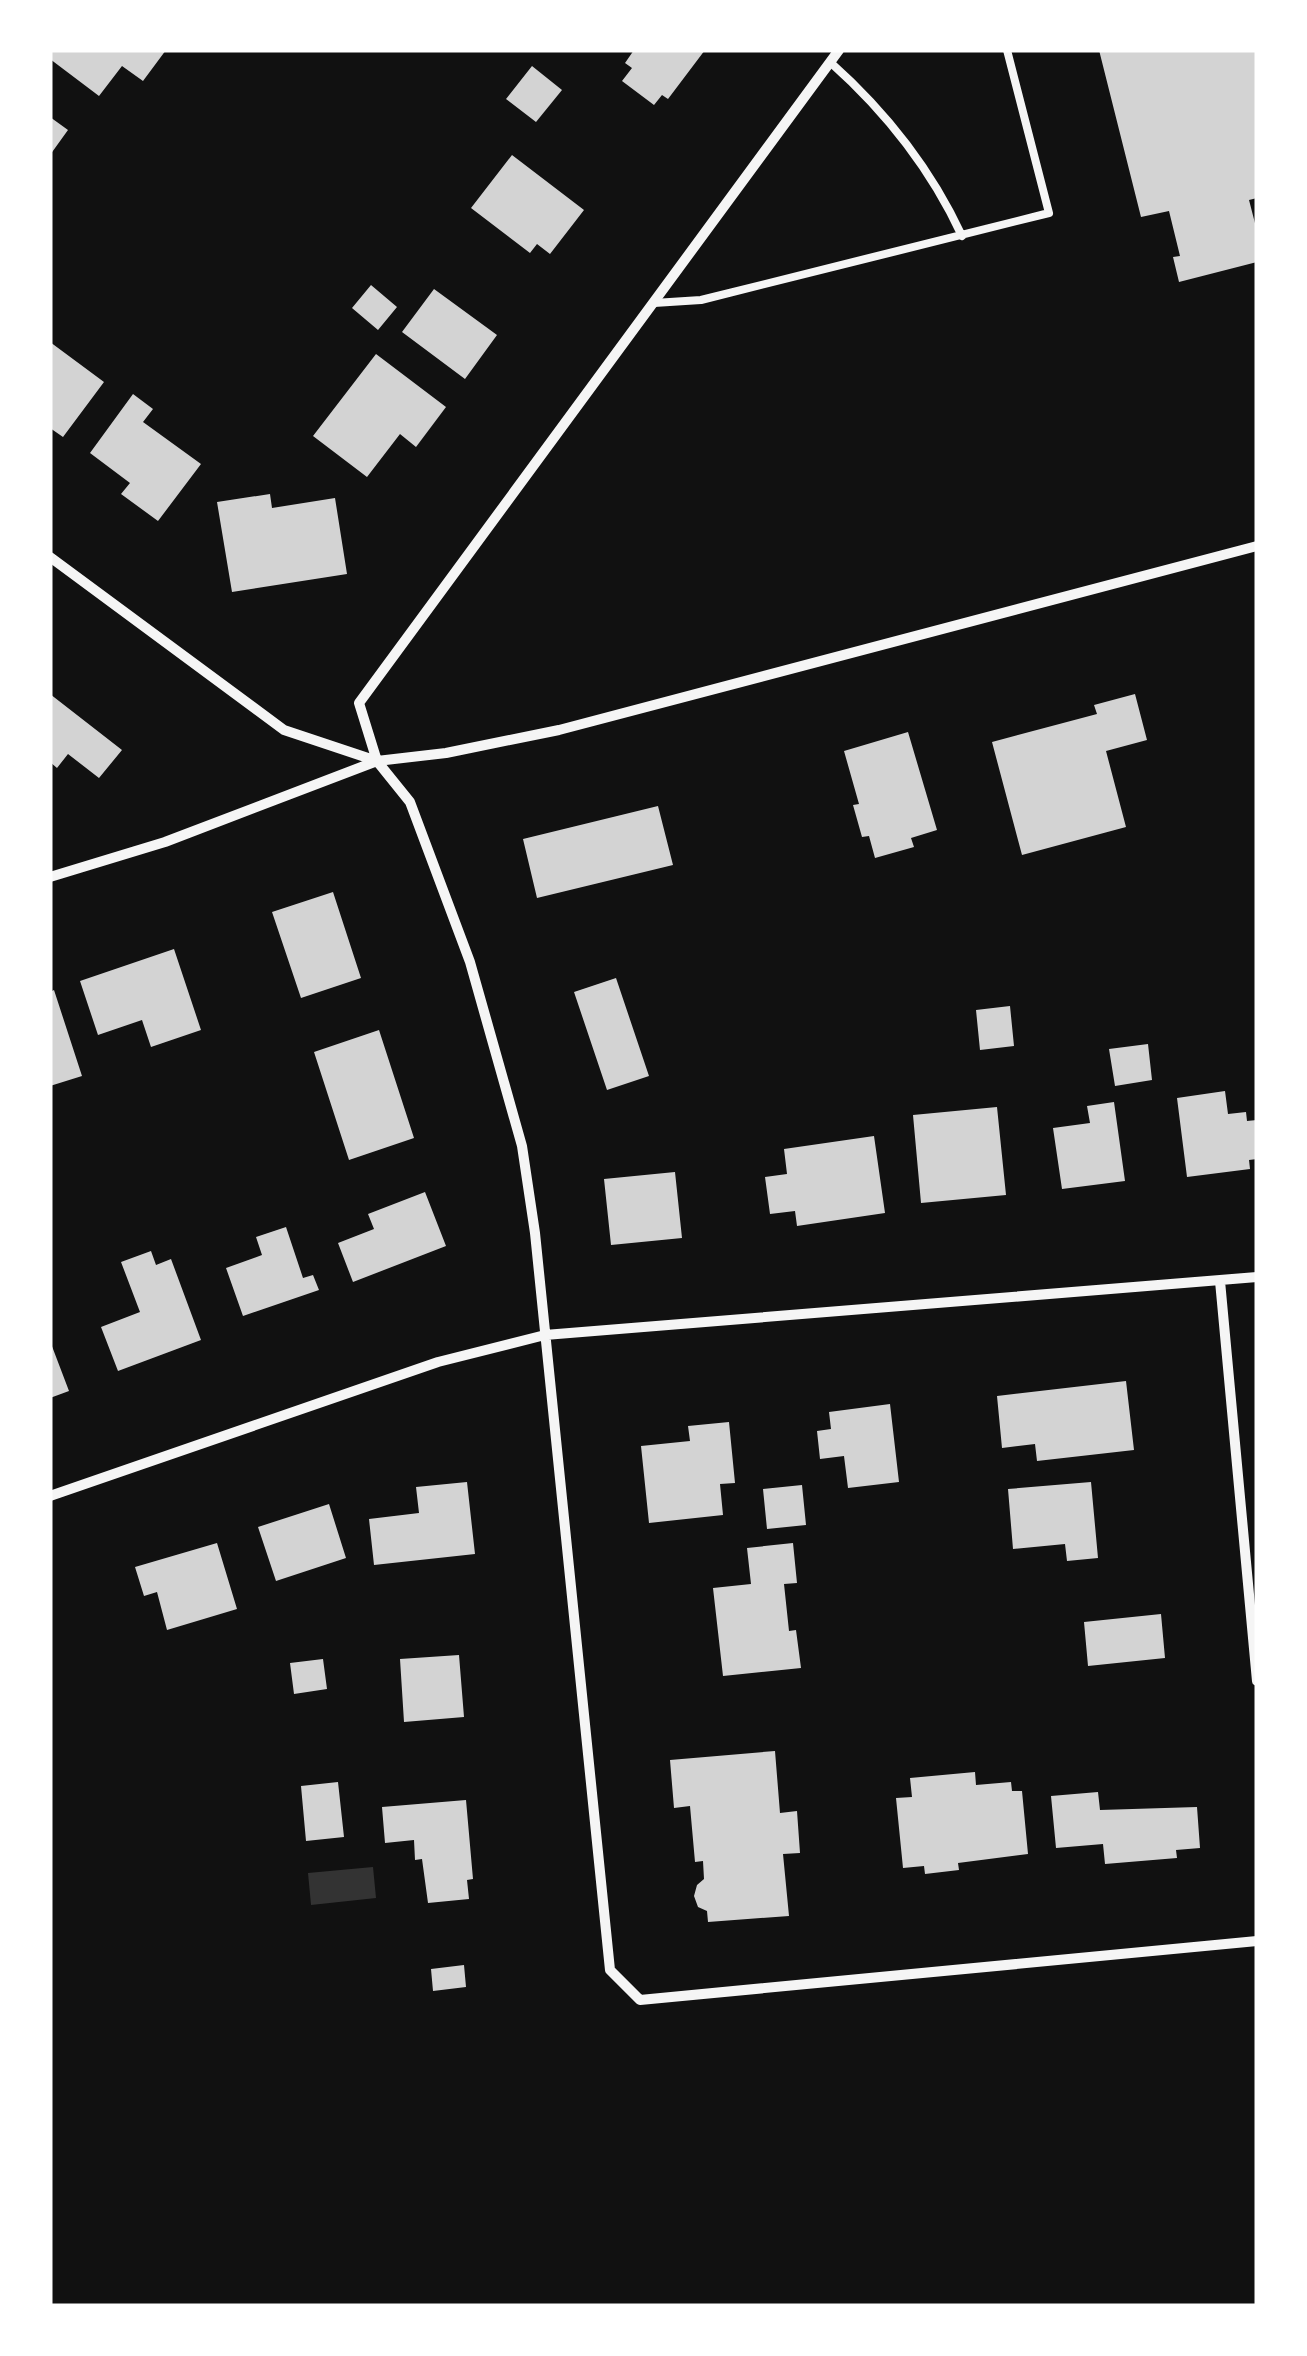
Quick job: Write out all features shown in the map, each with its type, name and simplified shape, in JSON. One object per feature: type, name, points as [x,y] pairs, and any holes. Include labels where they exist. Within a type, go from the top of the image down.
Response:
[{"type":"street","points":[[839,50],[359,703],[376,761],[410,802],[470,962],[522,1146],[535,1233],[610,1970],[640,2000],[1257,1941]]},
{"type":"street","points":[[50,878],[164,842],[376,761],[559,730],[1257,546]]},
{"type":"street","points":[[50,557],[284,730],[376,761]]},
{"type":"street","points":[[50,1496],[438,1362],[545,1335],[1257,1278]]},
{"type":"street","points":[[1220,1281],[1257,1681]]},
{"type":"lane","points":[[654,303],[701,300],[1050,213],[1007,50]]},
{"type":"lane","points":[[830,62],[864,92],[916,156],[945,198],[962,236]]},
{"type":"shaded area","points":[[373,1867],[376,1898],[311,1905],[308,1873]]},
{"type":"building","points":[[51,50],[166,50],[143,81],[122,66],[99,96],[50,59]]},
{"type":"building","points":[[634,50],[705,50],[668,99],[662,95],[654,105],[622,81],[632,68],[625,63]]},
{"type":"building","points":[[1099,50],[1257,50],[1257,198],[1249,200],[1257,231],[1257,262],[1179,282],[1173,257],[1180,256],[1169,211],[1141,217]]},
{"type":"building","points":[[532,66],[562,90],[536,122],[506,99]]},
{"type":"building","points":[[50,117],[68,130],[50,155]]},
{"type":"building","points":[[512,155],[584,210],[550,254],[537,244],[530,253],[471,208]]},
{"type":"building","points":[[371,285],[397,307],[378,330],[352,308]]},
{"type":"building","points":[[434,289],[497,335],[465,379],[402,332]]},
{"type":"building","points":[[50,342],[104,382],[63,437],[50,428]]},
{"type":"building","points":[[376,354],[446,407],[416,447],[400,434],[367,477],[313,436]]},
{"type":"building","points":[[133,394],[153,409],[143,422],[201,464],[158,521],[121,494],[130,483],[90,453]]},
{"type":"building","points":[[270,494],[272,508],[335,498],[347,574],[232,592],[217,502]]},
{"type":"building","points":[[50,694],[122,750],[99,778],[68,754],[57,768],[50,762]]},
{"type":"building","points":[[1135,694],[1147,740],[1106,751],[1126,827],[1022,855],[992,742],[1097,714],[1094,705]]},
{"type":"building","points":[[908,732],[937,830],[911,838],[914,847],[875,858],[869,836],[862,837],[853,805],[859,804],[844,751]]},
{"type":"building","points":[[658,806],[673,865],[537,898],[523,839]]},
{"type":"building","points":[[333,892],[361,978],[301,998],[272,912]]},
{"type":"building","points":[[174,949],[201,1030],[151,1047],[142,1020],[98,1035],[80,981]]},
{"type":"building","points":[[616,978],[649,1076],[607,1090],[574,992]]},
{"type":"building","points":[[54,990],[82,1076],[50,1086],[50,992]]},
{"type":"building","points":[[1010,1006],[1014,1046],[980,1050],[976,1010]]},
{"type":"building","points":[[379,1030],[414,1138],[349,1160],[314,1052]]},
{"type":"building","points":[[1148,1044],[1152,1080],[1115,1086],[1109,1049]]},
{"type":"building","points":[[1225,1091],[1228,1114],[1246,1112],[1247,1121],[1257,1120],[1257,1159],[1249,1160],[1250,1169],[1187,1177],[1177,1098]]},
{"type":"building","points":[[1114,1102],[1125,1181],[1062,1189],[1053,1128],[1090,1123],[1087,1106]]},
{"type":"building","points":[[997,1107],[1006,1195],[921,1203],[913,1115]]},
{"type":"building","points":[[874,1136],[885,1213],[797,1226],[795,1211],[770,1214],[765,1177],[787,1174],[784,1149]]},
{"type":"building","points":[[675,1172],[682,1238],[611,1245],[604,1179]]},
{"type":"building","points":[[425,1192],[446,1246],[353,1282],[338,1243],[374,1229],[368,1214]]},
{"type":"building","points":[[286,1227],[303,1278],[313,1275],[319,1290],[243,1316],[226,1268],[262,1255],[256,1237]]},
{"type":"building","points":[[151,1251],[156,1265],[171,1259],[201,1340],[118,1371],[101,1327],[140,1312],[121,1262]]},
{"type":"building","points":[[50,1341],[69,1391],[50,1398]]},
{"type":"building","points":[[1126,1381],[1134,1450],[1037,1461],[1035,1444],[1002,1448],[997,1396]]},
{"type":"building","points":[[890,1404],[899,1482],[848,1488],[844,1456],[820,1459],[817,1431],[831,1429],[829,1412]]},
{"type":"building","points":[[729,1422],[735,1483],[720,1484],[723,1515],[649,1523],[641,1446],[690,1441],[688,1426]]},
{"type":"building","points":[[467,1482],[475,1554],[374,1565],[369,1519],[419,1513],[416,1487]]},
{"type":"building","points":[[1091,1482],[1098,1558],[1067,1561],[1065,1544],[1013,1549],[1008,1489]]},
{"type":"building","points":[[802,1485],[806,1525],[767,1529],[763,1489]]},
{"type":"building","points":[[329,1504],[346,1558],[276,1581],[258,1527]]},
{"type":"building","points":[[217,1543],[237,1609],[167,1630],[157,1592],[144,1596],[135,1567]]},
{"type":"building","points":[[793,1543],[797,1583],[784,1584],[789,1631],[796,1630],[801,1668],[723,1676],[713,1588],[751,1584],[747,1548]]},
{"type":"building","points":[[1161,1614],[1165,1658],[1088,1666],[1084,1622]]},
{"type":"building","points":[[459,1655],[464,1717],[404,1722],[400,1659]]},
{"type":"building","points":[[323,1659],[327,1689],[294,1694],[290,1663]]},
{"type":"building","points":[[775,1751],[780,1813],[797,1811],[800,1853],[783,1854],[789,1916],[708,1922],[707,1911],[698,1907],[694,1896],[704,1879],[703,1861],[695,1862],[690,1806],[674,1808],[670,1760]]},
{"type":"building","points":[[975,1772],[976,1785],[1011,1782],[1012,1791],[1022,1791],[1028,1854],[958,1863],[959,1870],[925,1874],[924,1866],[903,1868],[896,1798],[912,1797],[910,1778]]},
{"type":"building","points":[[338,1782],[344,1837],[306,1841],[301,1786]]},
{"type":"building","points":[[1098,1792],[1100,1810],[1197,1807],[1200,1848],[1176,1850],[1177,1858],[1105,1864],[1103,1844],[1056,1848],[1051,1796]]},
{"type":"building","points":[[466,1800],[473,1879],[467,1880],[469,1899],[428,1903],[422,1859],[415,1860],[414,1840],[385,1843],[382,1807]]},
{"type":"building","points":[[464,1965],[466,1987],[433,1991],[431,1969]]}]
